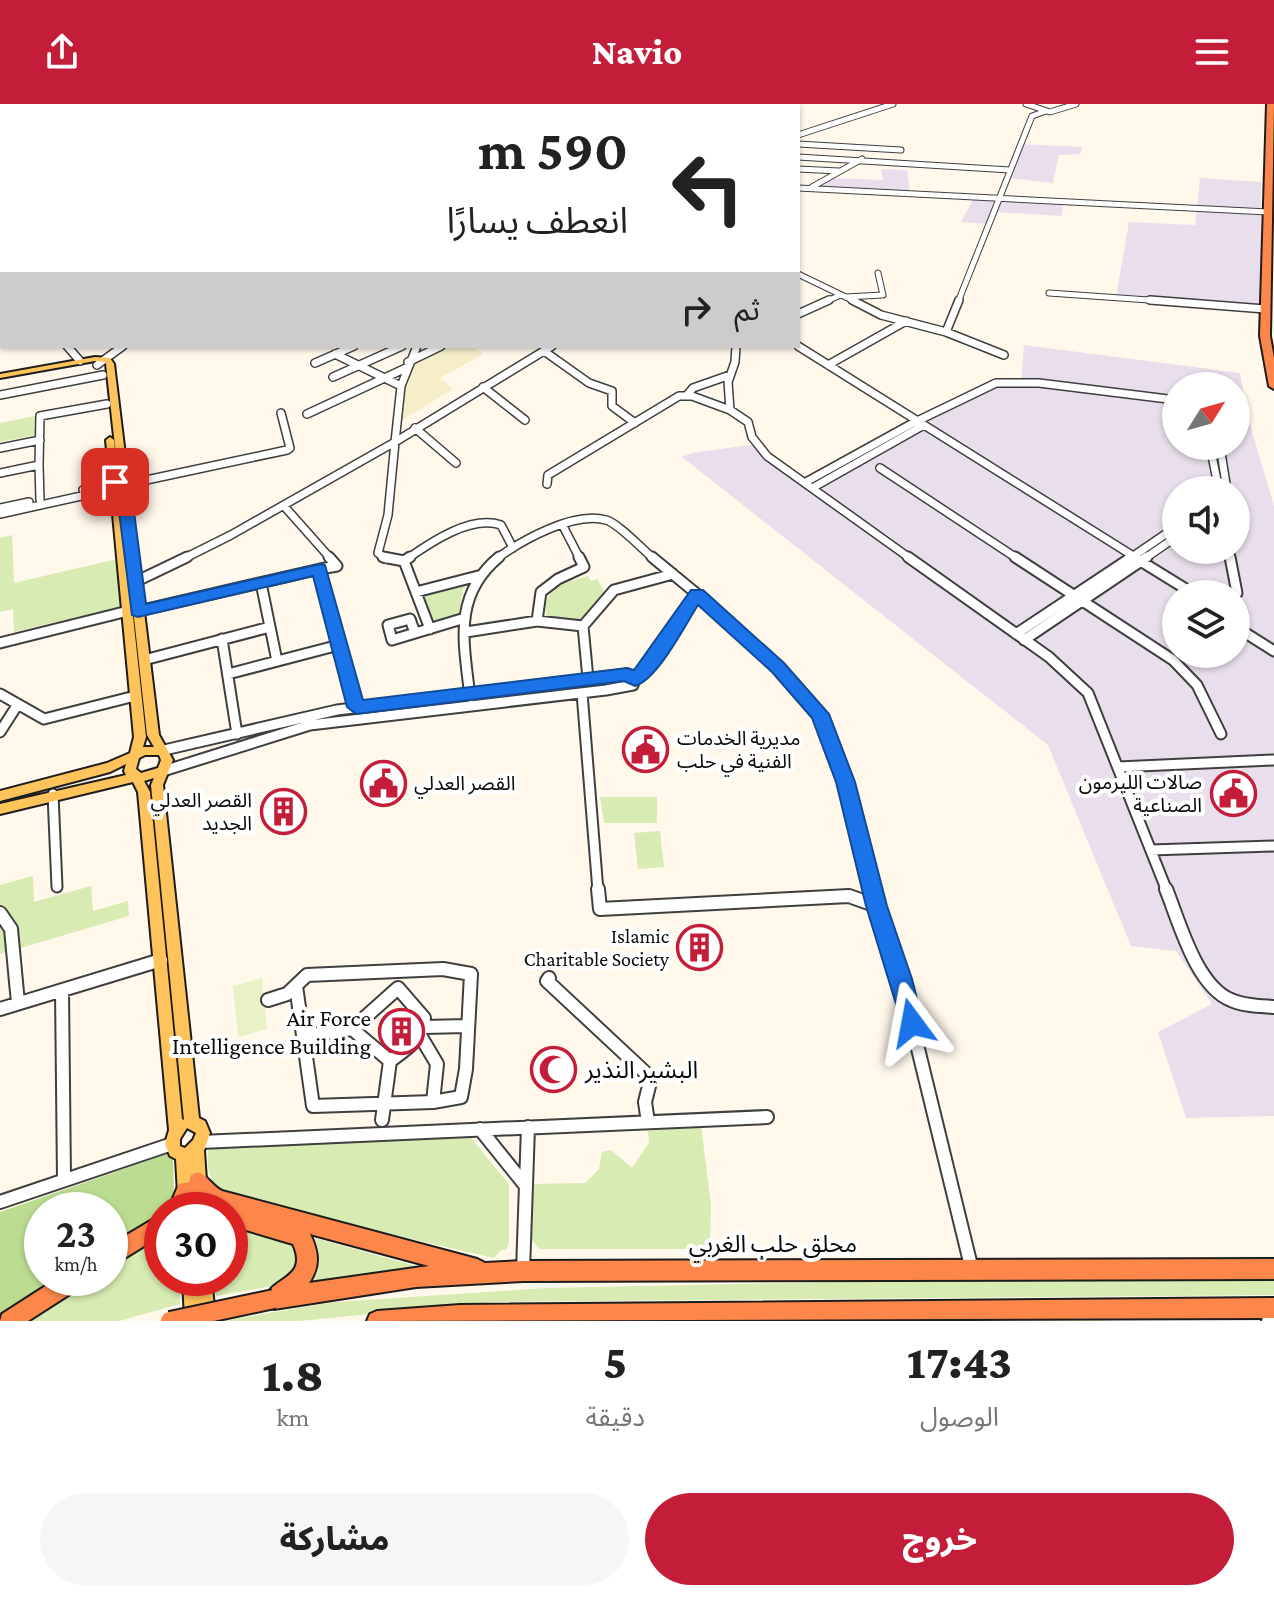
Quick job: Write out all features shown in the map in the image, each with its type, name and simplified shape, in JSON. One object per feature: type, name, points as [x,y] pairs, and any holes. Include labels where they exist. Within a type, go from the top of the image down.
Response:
[{"type":"highway","points":[[1271,104],[1265,336],[1274,386]]},
{"type":"highway","points":[[248,1208],[493,1273]]},
{"type":"highway","points":[[248,1221],[300,1236],[308,1249],[309,1263],[303,1277],[274,1299]]},
{"type":"highway","name":"محلق حلب الغربي","points":[[170,1321],[274,1299],[416,1277],[523,1271],[1274,1269]]},
{"type":"highway","points":[[9,1321],[49,1296]]},
{"type":"highway","points":[[377,1321],[1123,1307],[1274,1308]]},
{"type":"main road","points":[[28,374],[80,361],[107,360],[110,364],[133,611],[135,696],[140,737],[130,766],[144,792],[161,960],[185,1144]]},
{"type":"main road","points":[[0,379],[97,365],[103,375],[135,582],[133,611],[144,660],[153,735],[167,760],[157,785],[192,1123],[183,1124],[190,1192]]},
{"type":"main road","points":[[0,796],[134,758],[150,750],[160,751]]},
{"type":"main road","points":[[0,809],[53,794],[136,777],[151,777],[160,772]]},
{"type":"main road","points":[[192,1296],[193,1321]]},
{"type":"main road","points":[[205,1296],[207,1321]]},
{"type":"street","points":[[800,134],[893,104]]},
{"type":"street","points":[[1026,104],[1057,112],[1076,104]]},
{"type":"street","points":[[946,332],[998,197],[1010,178],[1010,170],[1032,116],[1046,111]]},
{"type":"street","points":[[800,144],[901,150]]},
{"type":"street","points":[[800,167],[819,159],[831,146]]},
{"type":"street","points":[[809,188],[869,156]]},
{"type":"street","points":[[800,157],[1010,170]]},
{"type":"street","points":[[800,168],[842,171]]},
{"type":"street","points":[[800,188],[1268,212]]},
{"type":"street","points":[[800,313],[843,296],[883,295],[878,273]]},
{"type":"street","points":[[800,275],[881,315],[946,332],[1004,355]]},
{"type":"street","points":[[1049,293],[1265,309]]},
{"type":"street","points":[[822,363],[906,321]]},
{"type":"street","points":[[69,348],[80,361]]},
{"type":"street","points":[[97,365],[121,348]]},
{"type":"street","points":[[315,363],[349,348]]},
{"type":"street","points":[[333,377],[398,348]]},
{"type":"street","points":[[416,348],[401,386],[388,515],[378,553],[388,560],[404,561],[443,534],[492,522],[501,525],[513,548]]},
{"type":"street","points":[[307,414],[437,348]]},
{"type":"street","points":[[135,582],[284,506],[548,348],[589,383],[612,391],[612,406],[635,423]]},
{"type":"street","points":[[730,410],[730,375],[736,348]]},
{"type":"street","points":[[798,348],[1169,580]]},
{"type":"street","points":[[335,354],[401,386]]},
{"type":"street","points":[[0,395],[103,375]]},
{"type":"street","points":[[687,395],[693,388],[730,375]]},
{"type":"street","points":[[950,411],[986,385],[1008,382],[1162,398]]},
{"type":"street","points":[[810,484],[973,395],[1001,387],[1023,386],[1162,404]]},
{"type":"street","points":[[483,387],[525,420]]},
{"type":"street","points":[[547,484],[548,475],[679,396],[687,395],[730,410],[748,422],[752,437],[767,456],[1065,669],[1088,693],[1190,950],[1210,988],[1224,1000],[1274,1007]]},
{"type":"street","points":[[40,500],[40,416],[107,404]]},
{"type":"street","points":[[0,508],[287,450],[290,448],[281,413]]},
{"type":"street","points":[[415,428],[456,463]]},
{"type":"street","points":[[0,448],[40,440]]},
{"type":"street","points":[[0,473],[39,465]]},
{"type":"street","points":[[880,468],[1185,670],[1199,689],[1221,734]]},
{"type":"street","points":[[0,514],[120,485]]},
{"type":"street","points":[[0,643],[337,566],[284,506]]},
{"type":"street","points":[[470,705],[465,618],[473,586],[494,561],[528,537],[563,526],[607,520],[697,594],[778,668],[819,714],[845,782],[877,906],[901,979],[972,1270]]},
{"type":"street","points":[[537,621],[541,592],[558,579],[584,567],[563,526]]},
{"type":"street","points":[[1020,637],[1162,538]]},
{"type":"street","points":[[1134,560],[1162,545]]},
{"type":"street","points":[[1134,560],[1163,580]]},
{"type":"street","points":[[404,561],[430,629]]},
{"type":"street","points":[[320,569],[356,707]]},
{"type":"street","points":[[588,679],[583,626],[614,590],[673,574]]},
{"type":"street","points":[[416,592],[482,575]]},
{"type":"street","points":[[261,583],[277,661]]},
{"type":"street","points":[[160,772],[310,725],[627,687],[646,670],[697,594]]},
{"type":"street","points":[[415,633],[465,618]]},
{"type":"street","points":[[466,632],[537,621],[583,626]]},
{"type":"street","points":[[144,660],[270,627]]},
{"type":"street","points":[[1250,631],[1274,651]]},
{"type":"street","points":[[1250,632],[1274,644]]},
{"type":"street","points":[[222,639],[237,734]]},
{"type":"street","points":[[228,674],[339,645]]},
{"type":"street","points":[[160,751],[356,707],[627,674],[635,680]]},
{"type":"street","points":[[582,693],[600,909],[849,896],[877,906]]},
{"type":"street","points":[[0,694],[44,719],[135,696]]},
{"type":"street","points":[[0,732],[18,704]]},
{"type":"street","points":[[1118,767],[1274,760]]},
{"type":"street","points":[[53,794],[57,887]]},
{"type":"street","points":[[1151,850],[1274,846]]},
{"type":"street","points":[[0,913],[11,929],[18,1003]]},
{"type":"street","points":[[0,1009],[161,960]]},
{"type":"street","points":[[268,1000],[287,994],[307,975],[443,969],[471,974],[466,1069],[461,1097],[433,1102],[313,1106],[296,986]]},
{"type":"street","points":[[304,1036],[352,1029],[398,988],[400,970]]},
{"type":"street","points":[[549,978],[547,981],[651,1078],[645,1102],[648,1122]]},
{"type":"street","points":[[398,988],[424,1018],[423,1032],[437,1064],[433,1102]]},
{"type":"street","points":[[62,990],[64,1179]]},
{"type":"street","points":[[382,1120],[390,1061],[423,1032],[467,1026]]},
{"type":"street","points":[[352,1029],[390,1061]]},
{"type":"street","points":[[0,1202],[64,1179],[185,1144],[767,1117]]},
{"type":"street","points":[[523,1271],[528,1127]]},
{"type":"street","points":[[480,1129],[526,1186]]},
{"type":"street","points":[[1123,1307],[1141,1321]]},
{"type":"street","points":[[1268,1321],[1274,1316]]},
{"type":"shaded area","points":[[1020,144],[1082,147],[1080,154],[1059,155],[1053,183],[1010,178]]},
{"type":"shaded area","points":[[881,169],[907,170],[910,192],[809,188],[830,178],[883,180]]},
{"type":"shaded area","points":[[1200,178],[1261,182],[1261,307],[1116,297],[1129,222],[1195,225]]},
{"type":"shaded area","points":[[975,196],[1063,201],[1062,216],[992,212],[987,224],[961,222]]},
{"type":"shaded area","points":[[1024,345],[1232,372],[1162,372],[1162,460],[1250,460],[1250,424],[1274,506],[1274,1116],[1186,1118],[1158,1032],[1212,1004],[1176,951],[1131,946],[1048,745],[682,457],[757,444],[799,485],[986,385],[1021,382]]},
{"type":"shaded area","points":[[440,348],[476,348],[483,354],[440,378],[453,389],[399,422],[405,378],[418,360]]},
{"type":"green space","points":[[35,416],[35,435],[0,442],[0,423]]},
{"type":"green space","points":[[12,535],[14,583],[117,559],[123,606],[14,632],[13,609],[0,612],[0,538]]},
{"type":"green space","points":[[588,576],[591,581],[597,579],[604,591],[580,623],[548,625],[547,603],[553,590]]},
{"type":"green space","points":[[472,579],[463,589],[458,617],[428,625],[421,593]]},
{"type":"green space","points":[[600,797],[657,797],[657,823],[604,823]]},
{"type":"green space","points":[[660,831],[664,867],[638,869],[634,833]]},
{"type":"green space","points":[[33,876],[34,902],[91,886],[93,911],[128,901],[129,916],[0,954],[0,885]]},
{"type":"green space","points":[[262,978],[267,1029],[238,1037],[233,986]]},
{"type":"green space","points":[[701,1125],[711,1205],[710,1249],[539,1249],[531,1239],[533,1184],[585,1183],[599,1169],[602,1152],[611,1150],[632,1168],[649,1143],[648,1131]]},
{"type":"green space","points":[[466,1132],[509,1184],[509,1243],[506,1250],[501,1250],[494,1258],[248,1201],[248,1192],[223,1192],[212,1181],[208,1147]]},
{"type":"green space","points":[[167,1154],[173,1155],[174,1192],[144,1192],[144,1225],[128,1236],[128,1192],[58,1192]]},
{"type":"green space","points":[[24,1204],[24,1296],[32,1296],[0,1316],[0,1212]]},
{"type":"green space","points":[[248,1232],[291,1243],[296,1248],[298,1265],[284,1284],[248,1290]]},
{"type":"green space","points":[[307,1236],[430,1270],[305,1283]]},
{"type":"green space","points":[[144,1245],[144,1296],[180,1296],[180,1304],[119,1321],[22,1321],[62,1296],[128,1296],[128,1255]]},
{"type":"green space","points":[[972,1279],[1274,1279],[1274,1295],[492,1302],[299,1321],[221,1321],[335,1302],[546,1288]]},
{"type":"green space","points":[[1042,1313],[1111,1321],[676,1321]]},
{"type":"place","name":"مديرية الخدمات الفنية في حلب","points":[[646,749]]},
{"type":"place","name":"القصر العدلي","points":[[383,783]]},
{"type":"place","name":"صالات الليرمون الصناعية","points":[[1233,794]]},
{"type":"place","name":"القصر العدلي الجديد","points":[[283,811]]},
{"type":"place","name":"Islamic Charitable Society","points":[[700,948]]},
{"type":"place","name":"Air Force Intelligence Building","points":[[402,1032]]},
{"type":"place","name":"البشير النذير","points":[[554,1070]]},
{"type":"route","points":[[115,482],[122,481],[138,611],[320,569],[356,707],[627,674],[635,680],[646,670],[697,594],[778,668],[819,714],[845,782],[868,876],[912,1023]]}]
